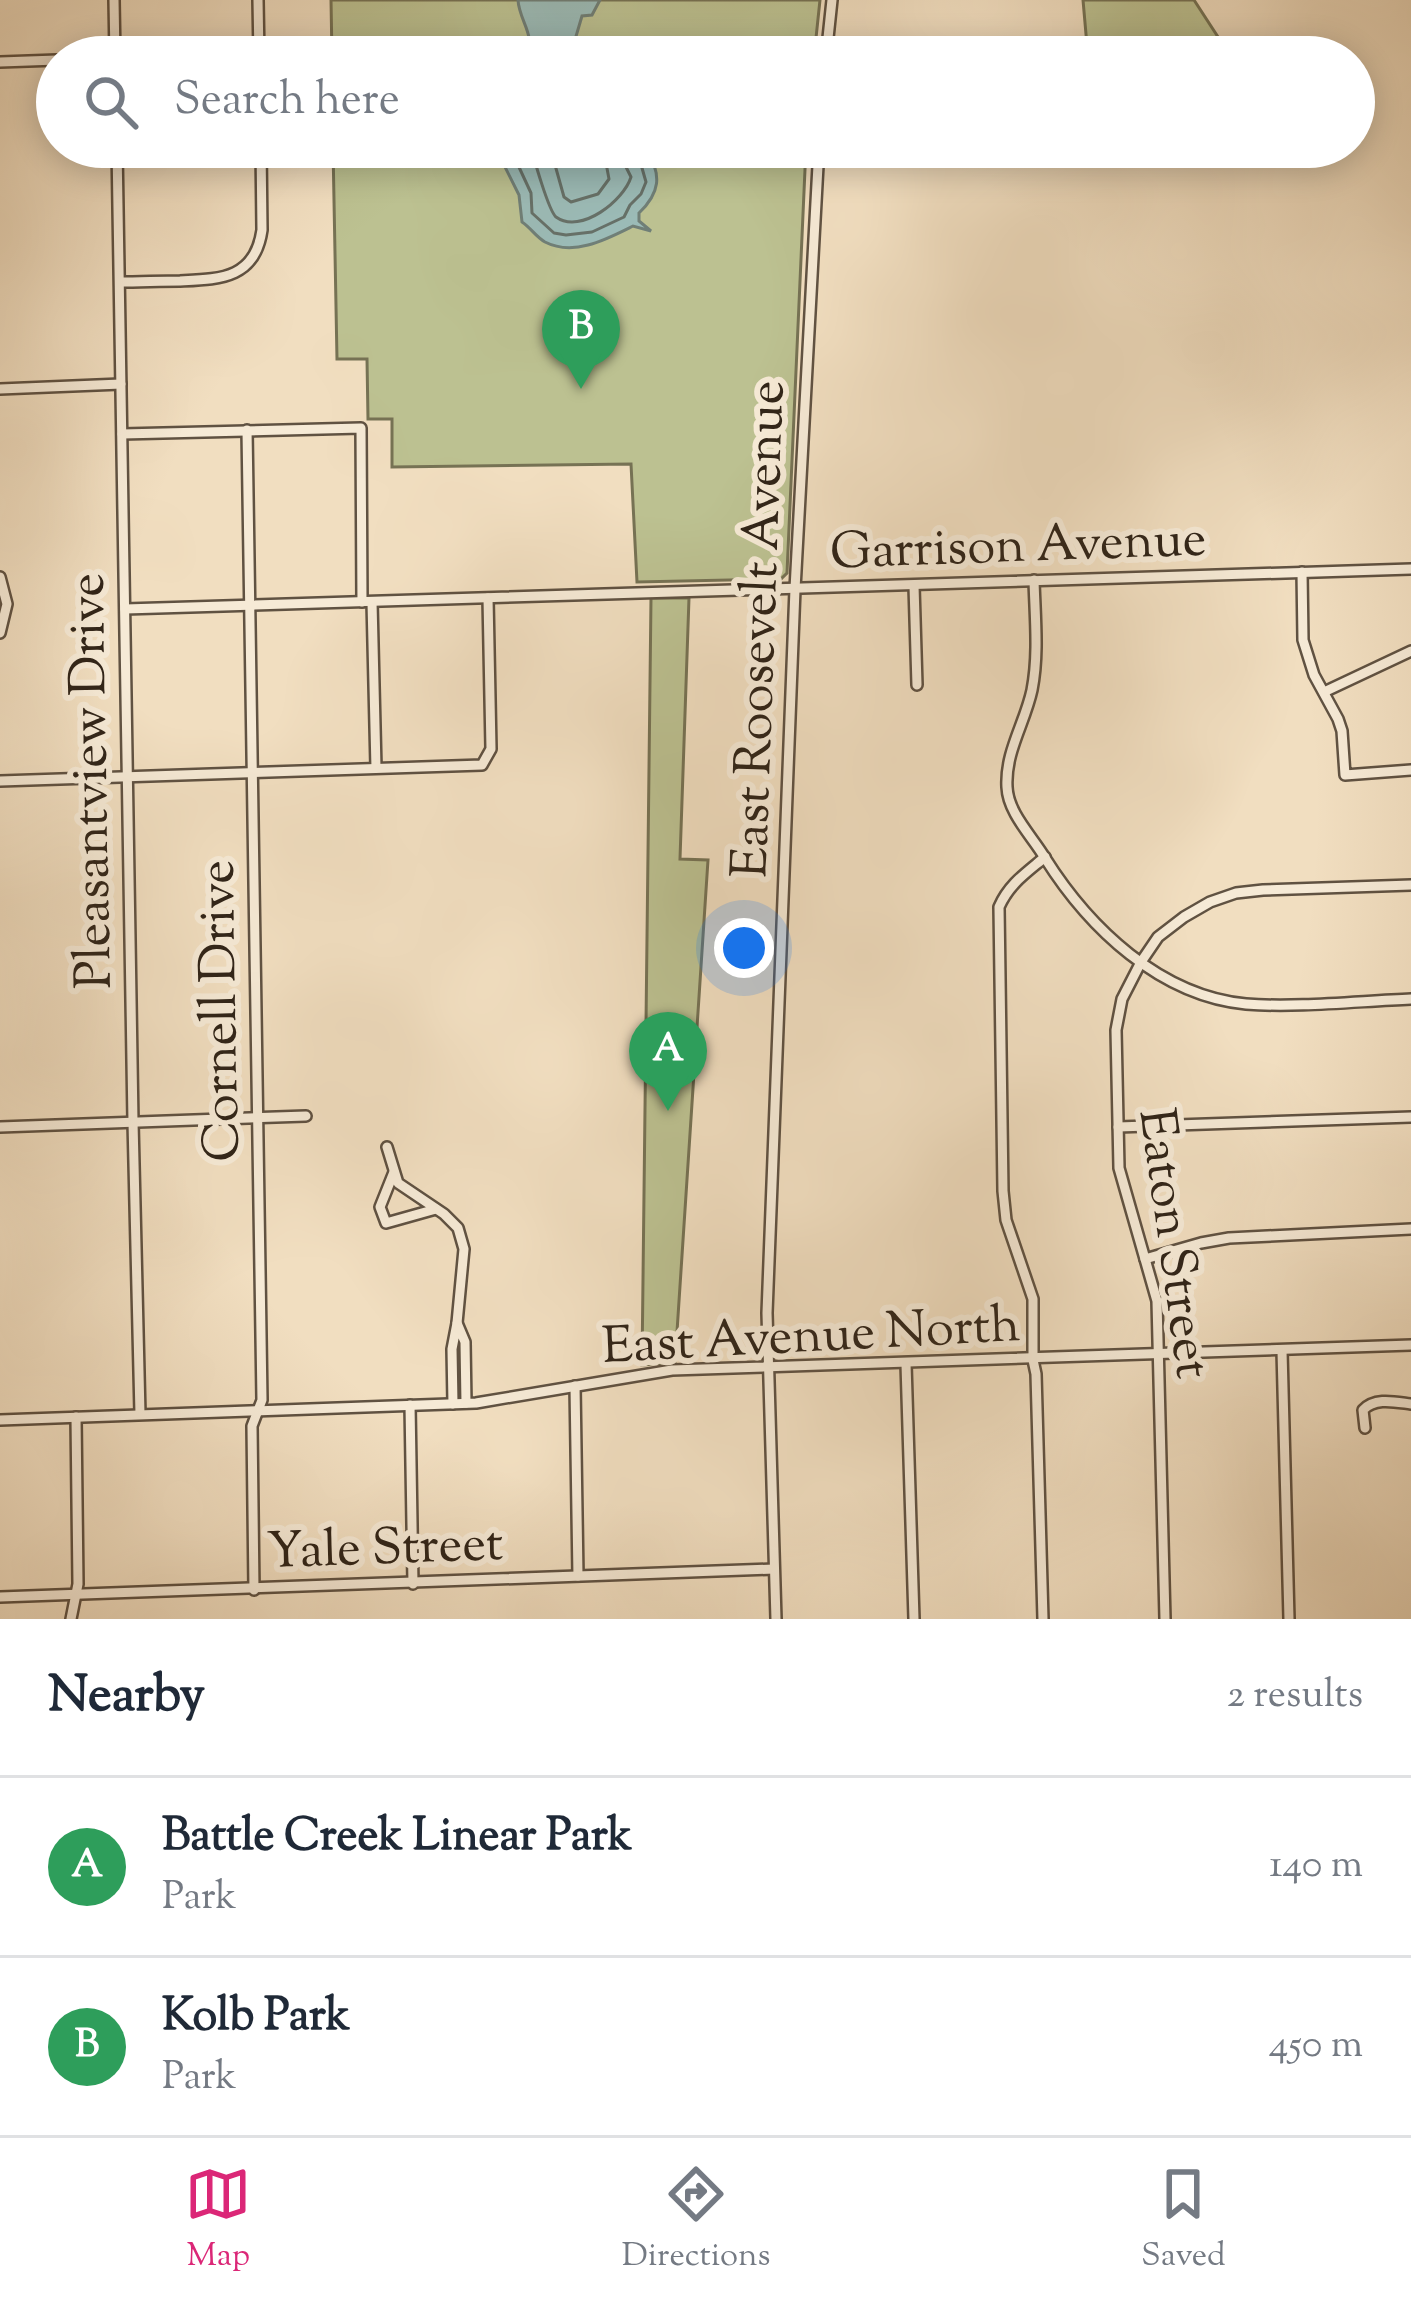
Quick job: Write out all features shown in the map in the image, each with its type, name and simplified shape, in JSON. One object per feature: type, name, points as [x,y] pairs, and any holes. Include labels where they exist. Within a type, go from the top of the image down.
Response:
[{"type":"street","points":[[114,0],[115,36]]},
{"type":"street","points":[[259,0],[259,36]]},
{"type":"street","points":[[828,36],[832,0]]},
{"type":"street","points":[[0,62],[36,61]]},
{"type":"street","name":"Pleasantview Drive","points":[[117,168],[140,1414]]},
{"type":"street","points":[[120,282],[223,279],[235,274],[260,242],[261,168]]},
{"type":"street","name":"East Roosevelt Avenue","points":[[776,1619],[768,1291],[795,589],[818,168]]},
{"type":"street","points":[[0,388],[121,384]]},
{"type":"street","points":[[122,434],[361,428],[376,768]]},
{"type":"street","name":"Cornell Drive","points":[[247,430],[262,1400],[253,1426],[254,1590]]},
{"type":"street","name":"Garrison Avenue","points":[[125,609],[1411,569]]},
{"type":"street","points":[[1302,572],[1303,640],[1314,675],[1342,731],[1345,775],[1411,770]]},
{"type":"street","points":[[0,577],[7,604],[0,633]]},
{"type":"street","points":[[1034,580],[1035,672],[1006,764],[1006,794],[1065,888],[1103,932],[1182,987],[1213,998],[1246,1004],[1411,999]]},
{"type":"street","points":[[914,586],[917,686]]},
{"type":"street","points":[[0,781],[482,765],[489,755],[488,598]]},
{"type":"street","points":[[1324,692],[1411,651]]},
{"type":"street","points":[[1043,1619],[1033,1299],[1006,1220],[1003,1190],[999,907],[1015,882],[1045,857]]},
{"type":"street","name":"Eaton Street","points":[[1165,1619],[1157,1301],[1119,1168],[1116,1030],[1122,999],[1159,937],[1184,916],[1236,893],[1411,885]]},
{"type":"street","points":[[0,1127],[306,1116]]},
{"type":"street","points":[[1118,1127],[1411,1117]]},
{"type":"street","points":[[387,1147],[398,1183],[458,1228],[464,1249],[452,1349],[453,1404]]},
{"type":"street","points":[[394,1172],[380,1207],[386,1223],[436,1209]]},
{"type":"street","points":[[1145,1259],[1229,1238],[1411,1229]]},
{"type":"street","points":[[457,1323],[465,1342],[466,1403]]},
{"type":"street","name":"East Avenue North","points":[[0,1420],[453,1404],[672,1370],[1411,1346]]},
{"type":"street","points":[[1282,1352],[1288,1619]]},
{"type":"street","points":[[906,1364],[914,1619]]},
{"type":"street","points":[[575,1386],[578,1576]]},
{"type":"street","points":[[1365,1428],[1363,1410],[1370,1403],[1411,1404]]},
{"type":"street","points":[[410,1405],[413,1584]]},
{"type":"street","points":[[71,1619],[78,1584],[76,1417]]},
{"type":"street","name":"Yale Street","points":[[0,1598],[773,1568]]},
{"type":"green space","points":[[331,0],[820,0],[816,36],[332,36]]},
{"type":"green space","points":[[1083,0],[1194,0],[1217,36],[1086,36]]},
{"type":"green space","points":[[333,168],[805,168],[787,573],[781,579],[637,582],[631,464],[392,467],[392,419],[368,419],[367,359],[337,359]]},
{"type":"green space","points":[[651,598],[689,598],[680,859],[708,860],[675,1362],[642,1365]]},
{"type":"water","points":[[518,0],[600,0],[592,15],[582,16],[576,36],[529,36]]},
{"type":"water","points":[[506,168],[655,168],[656,184],[639,213],[639,221],[651,231],[633,226],[579,247],[545,242],[522,222],[519,195]]},
{"type":"place","name":"Kolb Park","points":[[581,389]]},
{"type":"place","name":"Battle Creek Linear Park","points":[[668,1111]]}]
